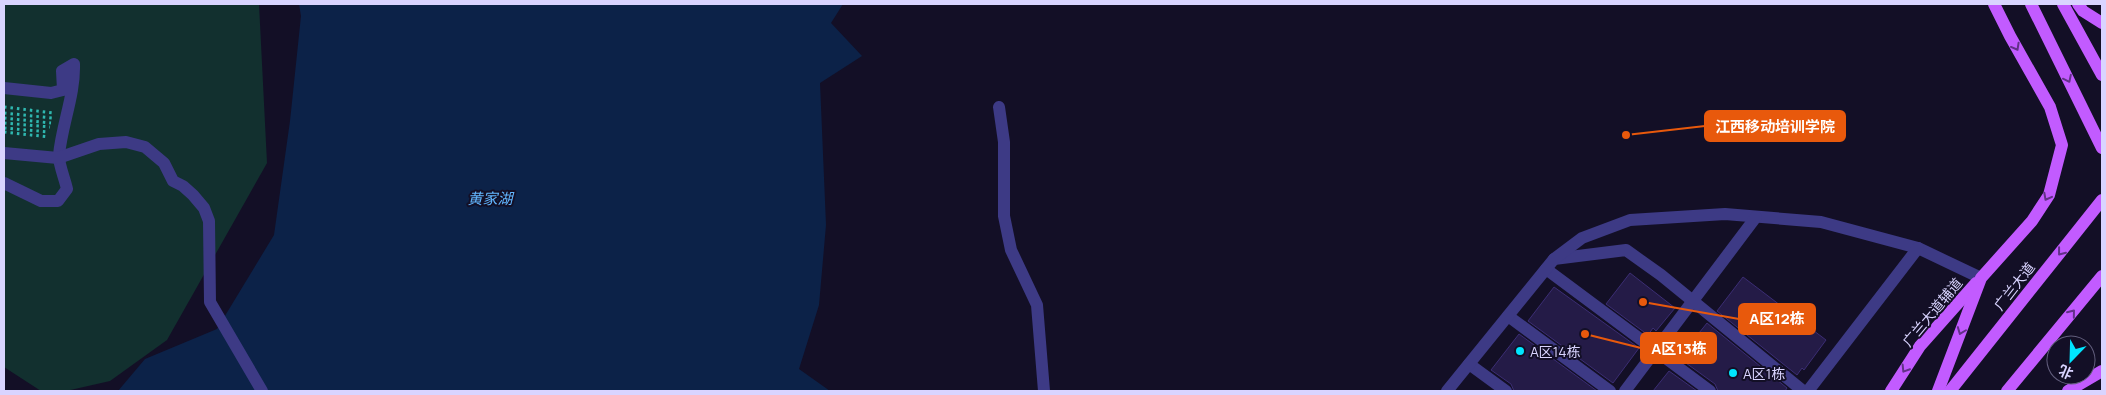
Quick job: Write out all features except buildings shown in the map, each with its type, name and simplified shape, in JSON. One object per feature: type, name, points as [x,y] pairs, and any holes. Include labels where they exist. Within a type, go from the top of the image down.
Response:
[{"type":"main road","name":"广兰大道辅道","points":[[1892,391],[1920,346],[2032,221],[2049,195],[2062,145],[2050,107],[1994,4]]},
{"type":"main road","points":[[2031,4],[2102,148]]},
{"type":"main road","points":[[2063,4],[2102,74]]},
{"type":"main road","points":[[2078,4],[2084,11],[2102,24]]},
{"type":"main road","name":"广兰大道","points":[[1950,391],[2102,200]]},
{"type":"main road","points":[[2007,391],[2102,276]]},
{"type":"main road","points":[[1938,391],[1981,278]]},
{"type":"main road","points":[[2072,390],[2102,371]]},
{"type":"street","points":[[4,88],[51,93],[63,90],[62,71],[74,64],[75,80],[58,158],[65,176],[67,189],[58,201],[41,201],[4,183]]},
{"type":"street","points":[[999,107],[1004,142],[1004,216],[1011,250],[1037,305],[1044,391]]},
{"type":"street","points":[[4,153],[58,158],[99,144],[126,142],[145,147],[164,163],[173,181],[183,186],[204,208],[209,220],[210,302],[262,391]]},
{"type":"street","points":[[1447,391],[1550,264],[1582,238],[1630,220],[1725,214],[1821,222],[1918,248],[1981,278]]},
{"type":"street","points":[[1624,391],[1756,217]]},
{"type":"street","points":[[1808,391],[1918,248]]},
{"type":"street","points":[[1550,264],[1626,250],[1693,301],[1803,391]]},
{"type":"street","points":[[1550,264],[1655,351],[1710,391]]},
{"type":"street","points":[[1508,316],[1610,391]]},
{"type":"street","points":[[1469,364],[1506,391]]},
{"type":"path","points":[[4,107],[64,126]]},
{"type":"path","points":[[4,113],[64,126]]},
{"type":"path","points":[[4,118],[64,126]]},
{"type":"path","points":[[4,123],[64,126]]},
{"type":"path","points":[[4,128],[64,126]]},
{"type":"path","points":[[4,132],[64,126]]},
{"type":"green space","points":[[4,4],[259,4],[267,163],[167,340],[110,381],[66,391],[41,391],[4,367]]},
{"type":"water","name":"黄家湖","points":[[299,4],[843,4],[831,23],[862,56],[820,83],[826,225],[819,305],[799,369],[830,391],[118,391],[145,359],[217,329],[274,235],[290,121],[301,16]]},
{"type":"place","name":"江西移动培训学院","points":[[1626,135]]},
{"type":"place","name":"A区12栋","points":[[1643,302]]},
{"type":"place","name":"A区13栋","points":[[1585,334]]},
{"type":"place","name":"A区14栋","points":[[1520,351]]},
{"type":"place","name":"A区1栋","points":[[1733,373]]}]
